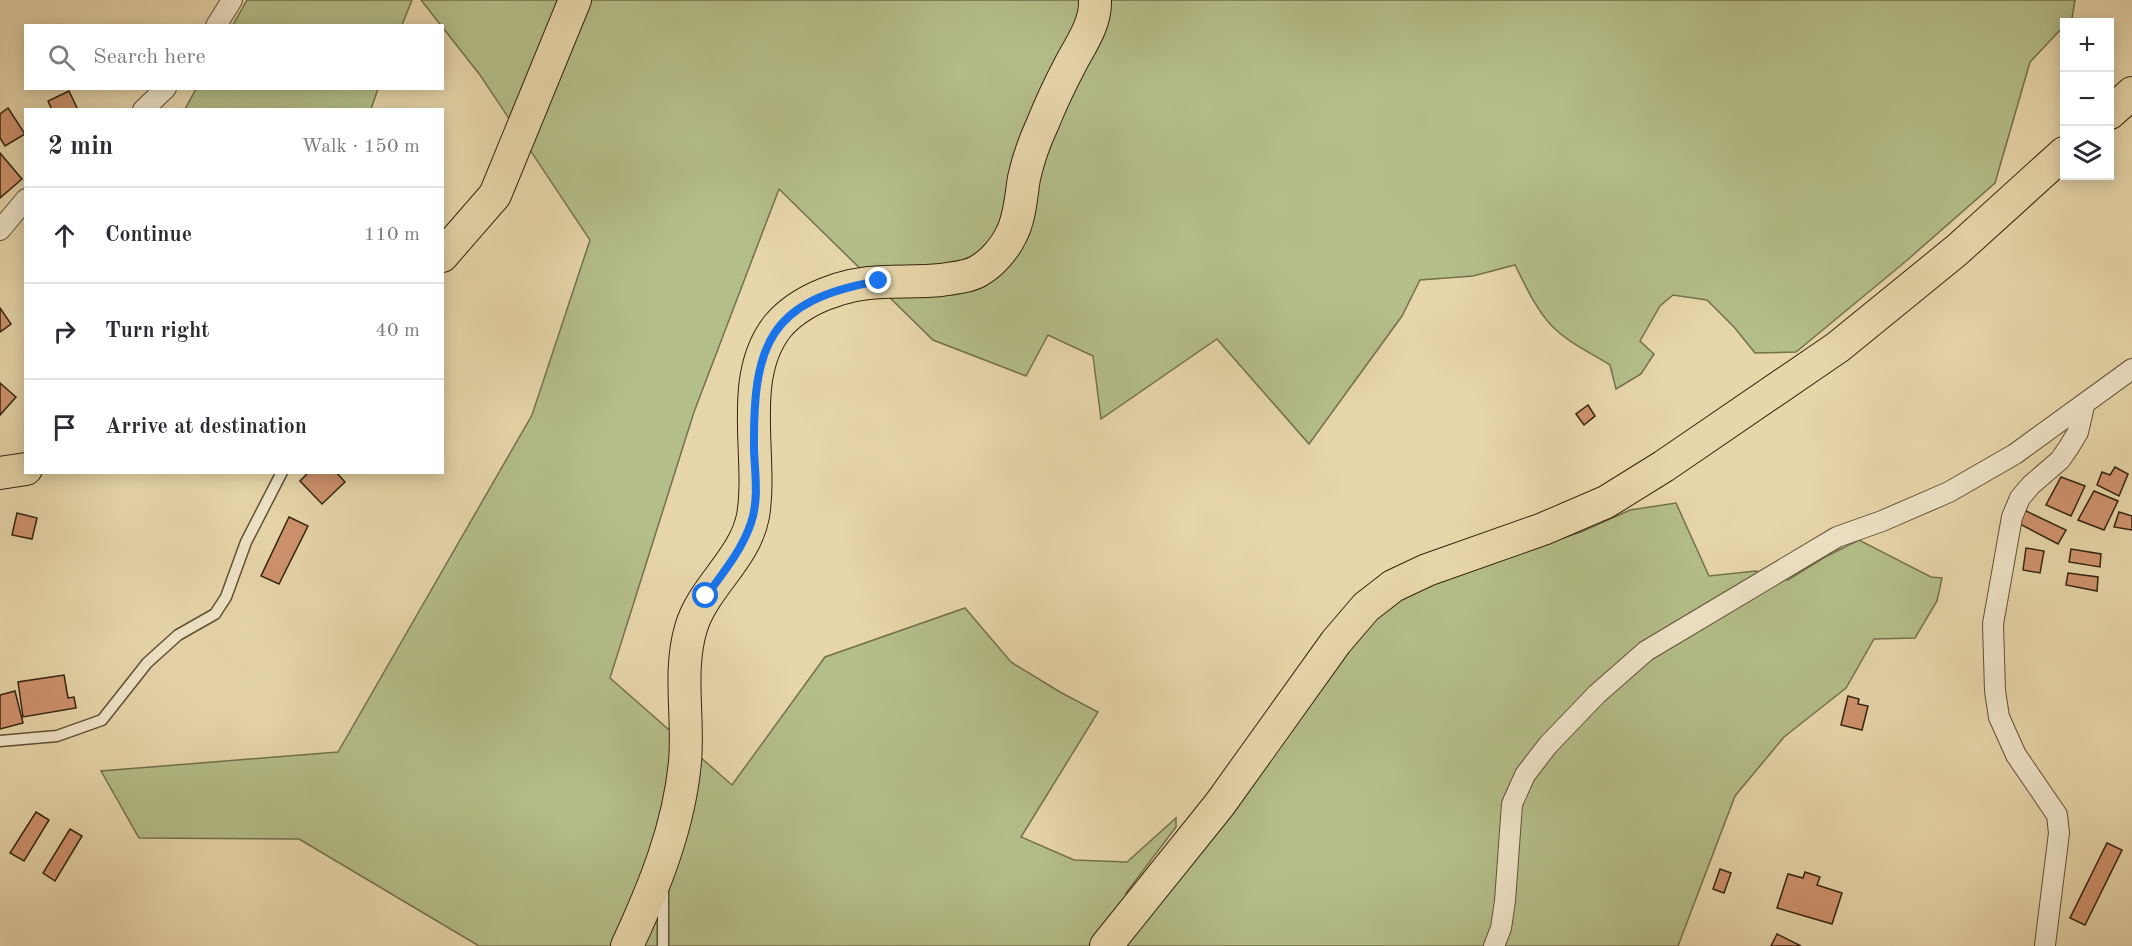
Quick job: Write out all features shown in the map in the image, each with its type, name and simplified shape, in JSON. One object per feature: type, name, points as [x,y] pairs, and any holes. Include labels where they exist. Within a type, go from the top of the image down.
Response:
[{"type":"main road","points":[[444,254],[495,195],[575,0]]},
{"type":"main road","points":[[627,946],[664,857],[675,819],[685,761],[683,675],[691,627],[706,596],[742,545],[752,521],[756,498],[755,397],[759,368],[767,347],[777,328],[794,312],[821,296],[850,286],[879,281],[906,282],[956,278],[979,272],[996,256],[1012,234],[1036,136],[1071,63],[1088,35],[1095,0]]},
{"type":"main road","points":[[2114,109],[2132,93]]},
{"type":"main road","points":[[1106,946],[1220,804],[1336,642],[1365,607],[1393,586],[1426,570],[1543,529],[1606,502],[1673,460],[1838,347],[1957,250],[2060,157]]},
{"type":"main road","points":[[0,472],[24,469]]},
{"type":"street","points":[[217,24],[232,0]]},
{"type":"street","points":[[146,108],[164,90]]},
{"type":"street","points":[[0,231],[24,201]]},
{"type":"street","points":[[1494,946],[1502,928],[1512,804],[1525,775],[1536,760],[1597,694],[1646,651],[1837,537],[1949,492],[2015,454],[2132,369]]},
{"type":"street","points":[[2044,945],[2059,833],[2058,815],[2016,755],[1999,717],[1994,680],[1993,624],[2012,518],[2020,498],[2031,485],[2060,460],[2078,432],[2084,406]]},
{"type":"lane","points":[[0,741],[57,736],[102,720],[147,663],[178,635],[215,614],[226,597],[246,542],[281,474]]},
{"type":"lane","points":[[663,946],[664,857]]},
{"type":"green space","points":[[247,0],[412,0],[402,24],[234,24]]},
{"type":"green space","points":[[421,0],[2075,0],[2072,18],[2060,18],[2060,30],[2030,62],[1995,183],[1905,262],[1796,352],[1755,353],[1734,327],[1707,300],[1673,295],[1660,306],[1640,341],[1654,354],[1641,374],[1616,389],[1610,365],[1572,342],[1551,325],[1527,289],[1515,265],[1473,276],[1420,280],[1402,316],[1309,444],[1217,339],[1101,419],[1093,356],[1048,335],[1026,376],[933,340],[779,189],[694,412],[610,678],[732,785],[825,657],[965,608],[1011,662],[1098,712],[1021,837],[1074,860],[1127,862],[1176,818],[1176,827],[1126,893],[1141,921],[1336,659],[1382,610],[1453,573],[1581,532],[1630,510],[1676,503],[1709,576],[1756,571],[1788,580],[1825,557],[1859,540],[1931,577],[1942,578],[1937,601],[1915,638],[1874,639],[1846,688],[1784,737],[1735,796],[1678,946],[479,946],[299,839],[139,838],[101,771],[338,752],[532,415],[590,240],[480,75],[444,29],[444,24],[440,24]]},
{"type":"green space","points":[[195,90],[378,90],[371,108],[186,108]]},
{"type":"building","points":[[69,91],[77,108],[51,108],[48,101]]},
{"type":"building","points":[[8,108],[24,132],[5,146],[0,138],[0,114]]},
{"type":"building","points":[[0,153],[22,179],[0,198]]},
{"type":"building","points":[[0,308],[11,324],[0,332]]},
{"type":"building","points":[[0,383],[16,397],[0,415]]},
{"type":"building","points":[[1588,405],[1595,416],[1584,425],[1576,414]]},
{"type":"building","points":[[2115,467],[2128,474],[2119,496],[2097,485],[2102,472],[2110,475]]},
{"type":"building","points":[[307,474],[338,474],[345,482],[322,504],[300,481]]},
{"type":"building","points":[[2061,477],[2085,486],[2071,516],[2046,505]]},
{"type":"building","points":[[2094,491],[2118,501],[2104,530],[2078,520]]},
{"type":"building","points":[[2024,510],[2066,530],[2058,544],[2018,523]]},
{"type":"building","points":[[2119,512],[2132,516],[2132,530],[2114,527]]},
{"type":"building","points":[[17,513],[37,518],[32,539],[12,535]]},
{"type":"building","points":[[289,517],[308,526],[279,584],[261,576]]},
{"type":"building","points":[[2026,548],[2044,551],[2040,573],[2023,570]]},
{"type":"building","points":[[2071,549],[2101,554],[2100,567],[2069,562]]},
{"type":"building","points":[[2068,573],[2098,577],[2097,591],[2066,585]]},
{"type":"building","points":[[64,675],[68,698],[74,697],[76,708],[23,717],[18,682]]},
{"type":"building","points":[[15,691],[23,723],[0,729],[0,695]]},
{"type":"building","points":[[1848,696],[1859,699],[1858,704],[1868,706],[1862,730],[1841,725]]},
{"type":"building","points":[[36,812],[49,820],[24,861],[10,853]]},
{"type":"building","points":[[70,829],[82,836],[55,881],[43,873]]},
{"type":"building","points":[[2107,843],[2122,850],[2085,925],[2070,918]]},
{"type":"building","points":[[1720,869],[1731,873],[1724,893],[1713,889]]},
{"type":"building","points":[[1805,872],[1820,877],[1817,885],[1842,893],[1832,924],[1777,908],[1788,874],[1803,878]]},
{"type":"building","points":[[1777,934],[1801,946],[1771,946]]},
{"type":"route","points":[[706,596],[742,545],[752,521],[756,498],[755,397],[759,368],[777,328],[794,312],[821,296],[850,286],[879,281]]}]
